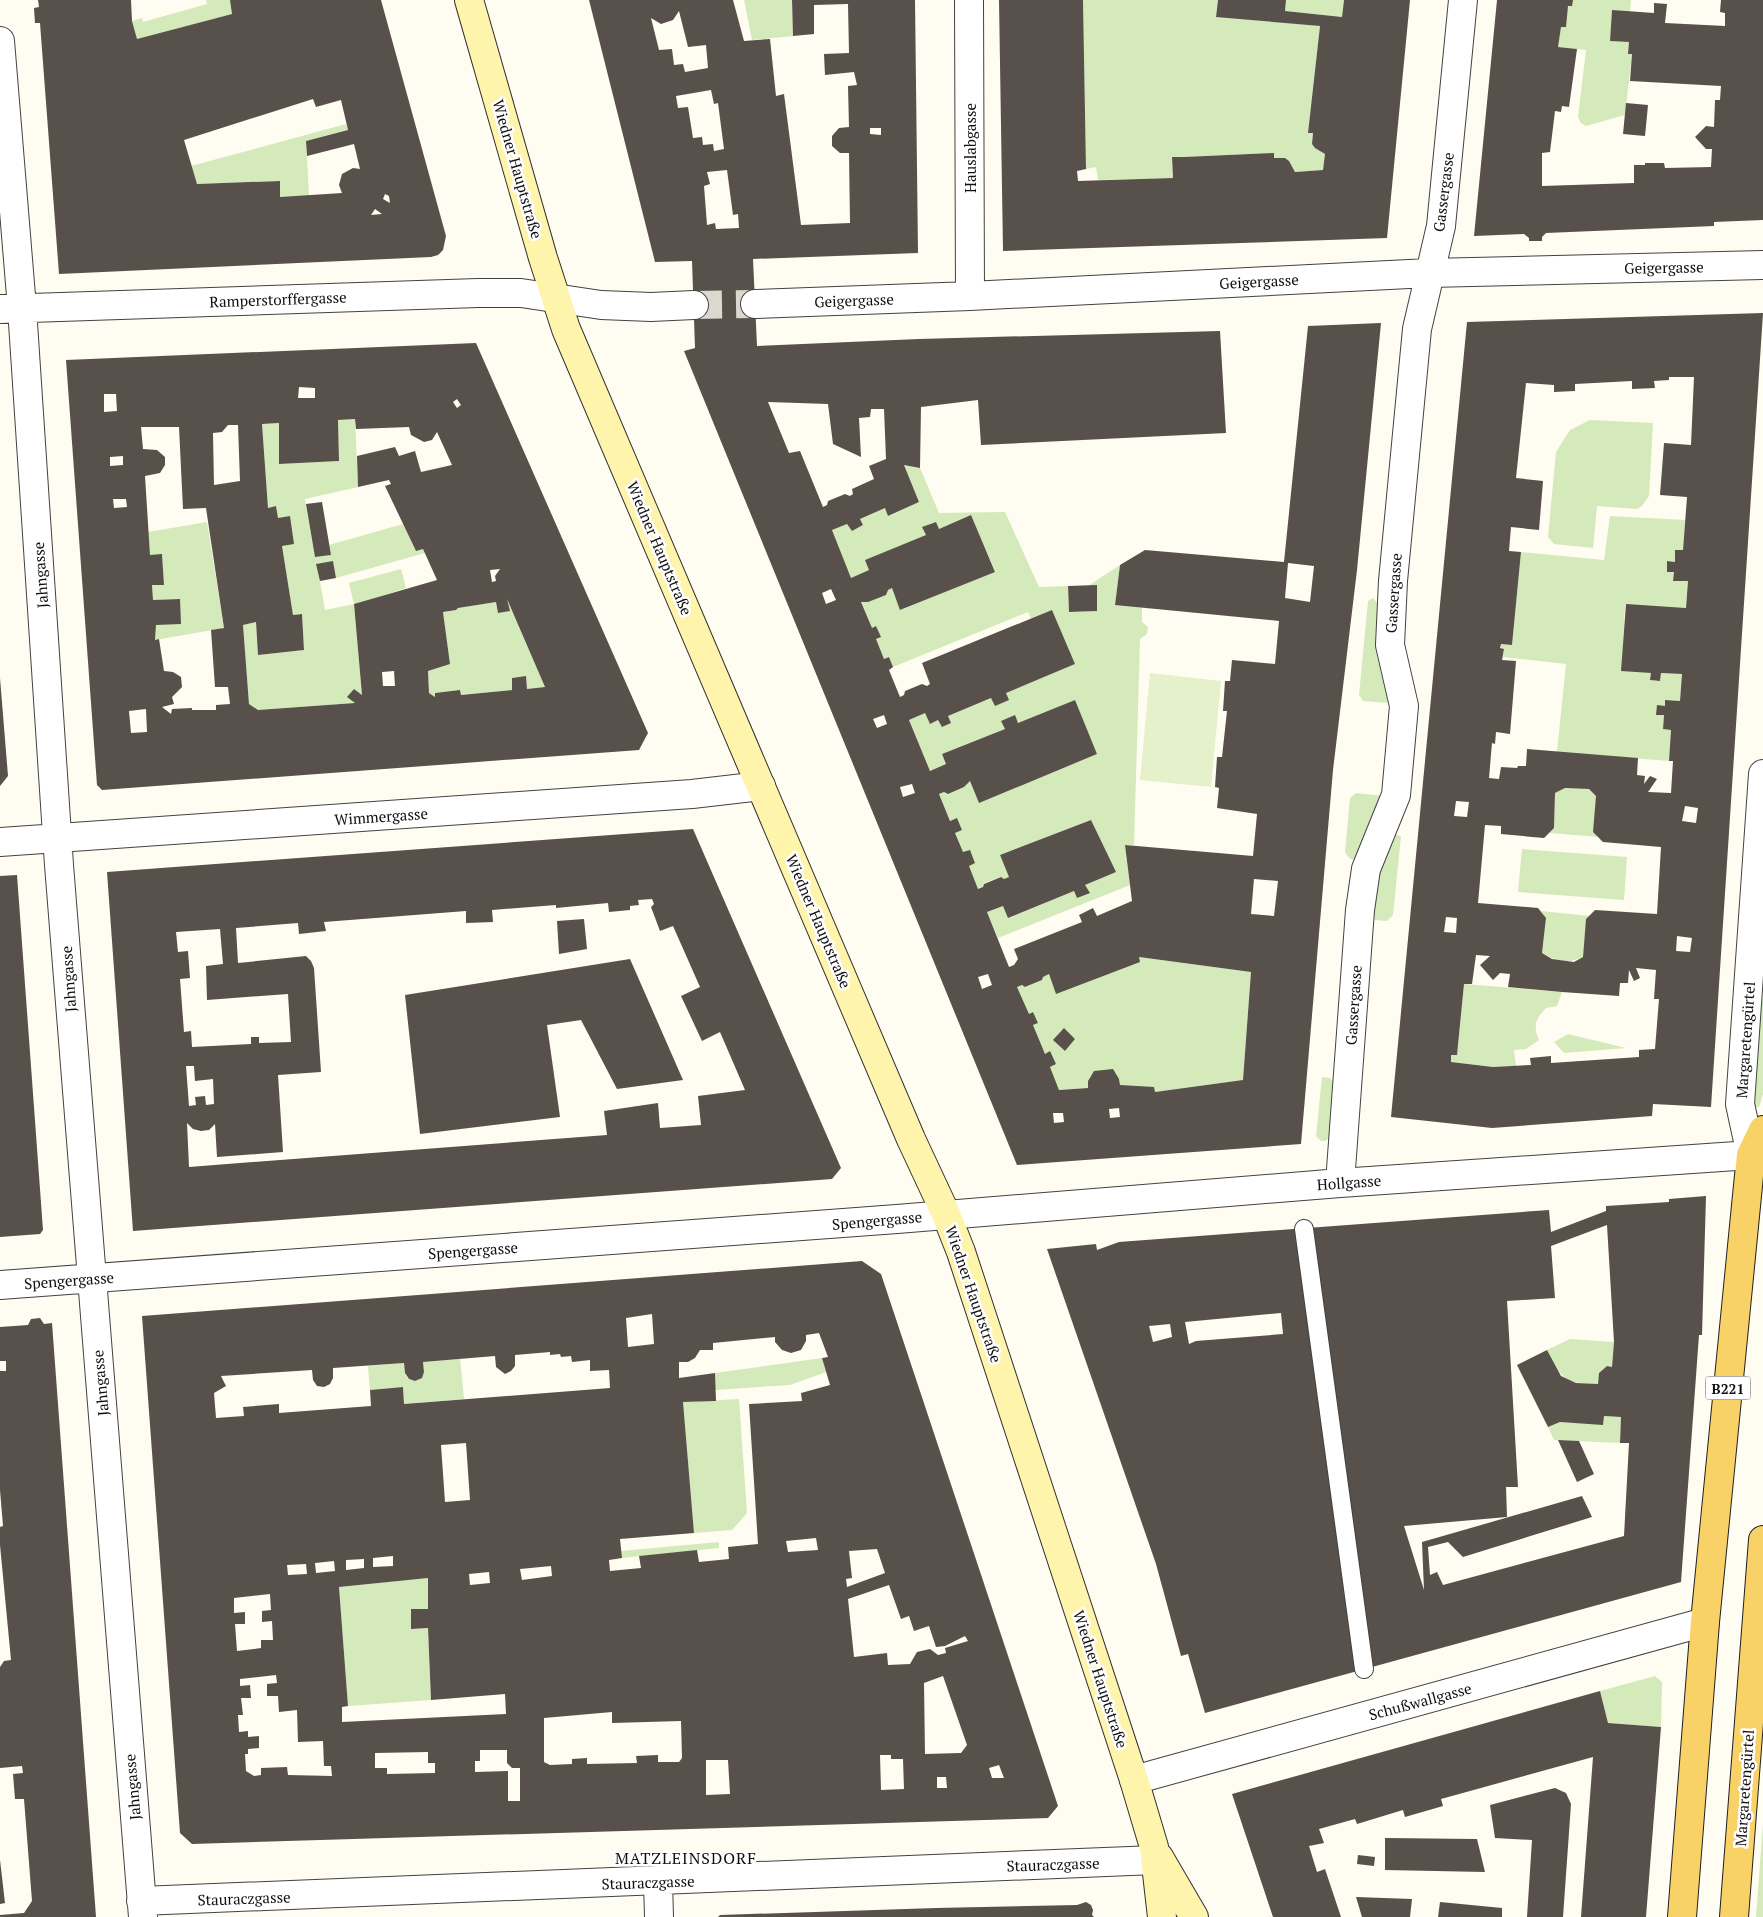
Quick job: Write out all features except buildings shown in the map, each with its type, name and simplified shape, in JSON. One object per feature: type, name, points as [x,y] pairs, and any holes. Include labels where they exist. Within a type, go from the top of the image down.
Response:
[{"type":"main road","name":"Wiedner Hauptstraße","points":[[469,0],[566,328],[961,1252],[1134,1780],[1155,1854],[1162,1917]]},
{"type":"main road","name":"B221","points":[[1682,1917],[1705,1622],[1751,1155],[1763,1130]]},
{"type":"main road","name":"Margaretengürtel","points":[[1734,1917],[1763,1540]]},
{"type":"main road","name":"Wiedner Hauptstraße","points":[[1155,1854],[1194,1917]]},
{"type":"street","name":"Hauslabgasse","points":[[968,0],[970,296]]},
{"type":"street","name":"Gassergasse","points":[[1340,1183],[1360,910],[1366,870],[1396,794],[1404,706],[1390,645],[1393,580],[1417,329],[1441,226],[1463,0]]},
{"type":"street","name":"Jahngasse","points":[[0,41],[11,308],[57,839],[142,1909]]},
{"type":"street","name":"Geigergasse","points":[[755,304],[970,296],[1429,273],[1763,265]]},
{"type":"street","name":"Ramperstorffergasse","points":[[11,308],[478,293],[521,293],[556,299]]},
{"type":"street","points":[[556,299],[651,307],[694,306]]},
{"type":"street","name":"Margaretengürtel","points":[[1751,1155],[1740,1104],[1763,774]]},
{"type":"street","name":"Wimmergasse","points":[[0,842],[697,794],[761,786]]},
{"type":"street","name":"Hollgasse","points":[[946,1214],[1340,1183],[1751,1155]]},
{"type":"street","name":"Spengergasse","points":[[0,1285],[946,1214]]},
{"type":"street","name":"Schußwallgasse","points":[[1134,1780],[1705,1622]]},
{"type":"street","name":"Stauraczgasse","points":[[142,1909],[1155,1854]]},
{"type":"street","points":[[658,1882],[659,1917]]},
{"type":"lane","points":[[1304,1229],[1364,1669]]},
{"type":"green space","points":[[206,0],[230,0],[232,14],[137,39],[132,21],[142,18],[143,22],[207,4]]},
{"type":"green space","points":[[744,0],[792,0],[793,36],[752,40]]},
{"type":"green space","points":[[1083,0],[1218,0],[1216,16],[1320,26],[1308,133],[1313,133],[1312,144],[1325,154],[1323,170],[1295,172],[1288,161],[1274,158],[1273,153],[1172,158],[1173,178],[1098,180],[1096,167],[1086,169]]},
{"type":"green space","points":[[1286,0],[1344,0],[1342,17],[1285,11]]},
{"type":"green space","points":[[1573,0],[1631,0],[1630,12],[1612,11],[1610,41],[1629,42],[1628,53],[1632,54],[1625,115],[1586,126],[1581,123],[1578,117],[1586,50],[1558,47],[1564,16]]},
{"type":"green space","points":[[346,124],[348,130],[306,141],[309,196],[280,197],[279,181],[197,184],[191,166]]},
{"type":"green space","points":[[355,419],[358,487],[305,499],[315,557],[331,555],[329,545],[403,524],[416,551],[423,549],[425,553],[336,578],[333,561],[317,564],[325,610],[354,604],[349,583],[401,569],[406,588],[354,605],[362,695],[354,689],[348,697],[355,703],[258,710],[249,704],[243,625],[256,622],[258,655],[304,650],[302,614],[293,615],[282,546],[293,544],[290,516],[278,518],[276,506],[268,508],[262,424],[279,423],[279,464],[339,461],[338,420]]},
{"type":"green space","points":[[1590,420],[1653,423],[1649,496],[1642,506],[1637,509],[1597,506],[1593,548],[1554,544],[1548,537],[1556,452],[1570,430]]},
{"type":"green space","points":[[904,465],[920,468],[939,513],[1005,512],[1039,587],[1068,586],[1069,612],[1097,611],[1097,585],[1088,586],[1120,565],[1115,604],[1142,607],[1142,622],[1148,627],[1147,634],[1140,639],[1134,845],[1125,845],[1130,885],[998,938],[987,912],[1003,906],[1009,918],[1074,891],[1077,898],[1085,885],[1115,872],[1091,820],[1000,855],[1009,877],[1004,879],[1000,877],[984,883],[983,887],[978,889],[969,866],[975,862],[970,851],[963,852],[955,833],[962,830],[957,818],[950,821],[939,794],[944,792],[948,794],[964,787],[970,781],[979,802],[1097,754],[1075,700],[1018,723],[1002,721],[1005,729],[942,754],[946,764],[930,771],[909,720],[925,713],[930,724],[938,720],[942,727],[951,723],[948,716],[1075,664],[1052,610],[1031,619],[1028,612],[893,667],[889,657],[884,659],[876,639],[880,637],[876,626],[872,628],[861,602],[892,588],[901,610],[995,571],[971,516],[939,529],[935,522],[923,527],[926,535],[866,560],[869,570],[851,578],[832,530],[847,524],[852,531],[863,525],[860,519],[885,508],[889,516],[919,502]]},
{"type":"green space","points":[[1610,516],[1685,520],[1683,550],[1676,550],[1675,562],[1667,561],[1667,571],[1674,572],[1673,581],[1688,581],[1686,608],[1625,605],[1622,670],[1651,673],[1651,680],[1660,681],[1661,673],[1682,674],[1680,701],[1665,700],[1665,706],[1656,715],[1664,715],[1663,729],[1671,730],[1669,761],[1557,752],[1566,664],[1503,657],[1504,649],[1500,648],[1501,644],[1512,645],[1521,552],[1604,560]]},
{"type":"green space","points":[[207,522],[224,628],[155,640],[156,625],[180,599],[153,600],[152,585],[164,585],[162,555],[150,555],[148,532]]},
{"type":"green space","points":[[1373,598],[1381,608],[1390,703],[1363,701],[1359,695],[1368,601]]},
{"type":"green space","points":[[507,599],[545,687],[527,689],[526,676],[512,678],[512,690],[461,695],[460,690],[435,693],[435,697],[429,693],[428,671],[450,663],[443,612],[496,602],[498,613],[509,611]]},
{"type":"green space","points":[[1150,673],[1221,681],[1211,787],[1140,780]]},
{"type":"green space","points":[[1565,788],[1589,789],[1596,796],[1599,837],[1549,833],[1554,828],[1555,793]]},
{"type":"green space","points":[[1356,793],[1383,796],[1358,859],[1350,859],[1345,852],[1350,798]]},
{"type":"green space","points":[[1391,834],[1401,836],[1393,915],[1387,921],[1375,920],[1371,911],[1371,889],[1378,865]]},
{"type":"green space","points":[[1522,849],[1627,857],[1624,900],[1518,892]]},
{"type":"green space","points":[[1541,911],[1590,916],[1586,920],[1583,957],[1562,961],[1542,953],[1546,918]]},
{"type":"green space","points":[[1139,957],[1251,972],[1243,1080],[1155,1092],[1120,1085],[1119,1079],[1113,1072],[1090,1076],[1088,1088],[1059,1090],[1050,1067],[1056,1064],[1050,1052],[1045,1054],[1033,1025],[1038,1023],[1033,1012],[1029,1014],[1017,987],[1022,985],[1026,987],[1042,980],[1043,977],[1049,974],[1056,993],[1139,962]],"holes":[[[1064,1029],[1075,1039],[1065,1051]]]},
{"type":"green space","points":[[1464,984],[1562,992],[1557,1006],[1546,1008],[1537,1019],[1536,1031],[1539,1040],[1526,1049],[1514,1050],[1516,1066],[1493,1067],[1451,1062],[1451,1055],[1457,1055]]},
{"type":"green space","points":[[1763,998],[1763,1094],[1759,1107],[1754,1107],[1757,1004]]},
{"type":"green space","points":[[1568,1034],[1626,1048],[1564,1053],[1554,1042]]},
{"type":"green space","points":[[1322,1077],[1330,1078],[1335,1083],[1331,1137],[1325,1141],[1321,1141],[1316,1136]]},
{"type":"green space","points":[[1570,1339],[1614,1342],[1612,1367],[1607,1366],[1599,1373],[1598,1384],[1571,1381],[1565,1378],[1557,1368],[1547,1350]]},
{"type":"green space","points":[[822,1358],[826,1372],[790,1385],[715,1390],[715,1373]]},
{"type":"green space","points":[[460,1359],[464,1399],[404,1404],[403,1387],[370,1390],[368,1366],[404,1363],[408,1379],[415,1381],[422,1377],[424,1372],[423,1362]]},
{"type":"green space","points":[[739,1399],[747,1513],[732,1530],[694,1533],[683,1402]]},
{"type":"green space","points":[[1604,1416],[1621,1417],[1620,1443],[1554,1440],[1548,1427],[1560,1422],[1603,1424]]},
{"type":"green space","points":[[719,1542],[719,1548],[622,1558],[621,1551]]},
{"type":"green space","points":[[428,1578],[428,1609],[411,1610],[411,1629],[428,1628],[431,1700],[348,1706],[339,1587]]},
{"type":"green space","points":[[1655,1676],[1662,1682],[1661,1727],[1608,1723],[1600,1691]]},
{"type":"green space","points":[[1763,1824],[1763,1917],[1756,1917]]},
{"type":"tunnel","points":[[694,305],[755,304]]},
{"type":"district","name":"MATZLEINSDORF","points":[[686,1858]]}]
